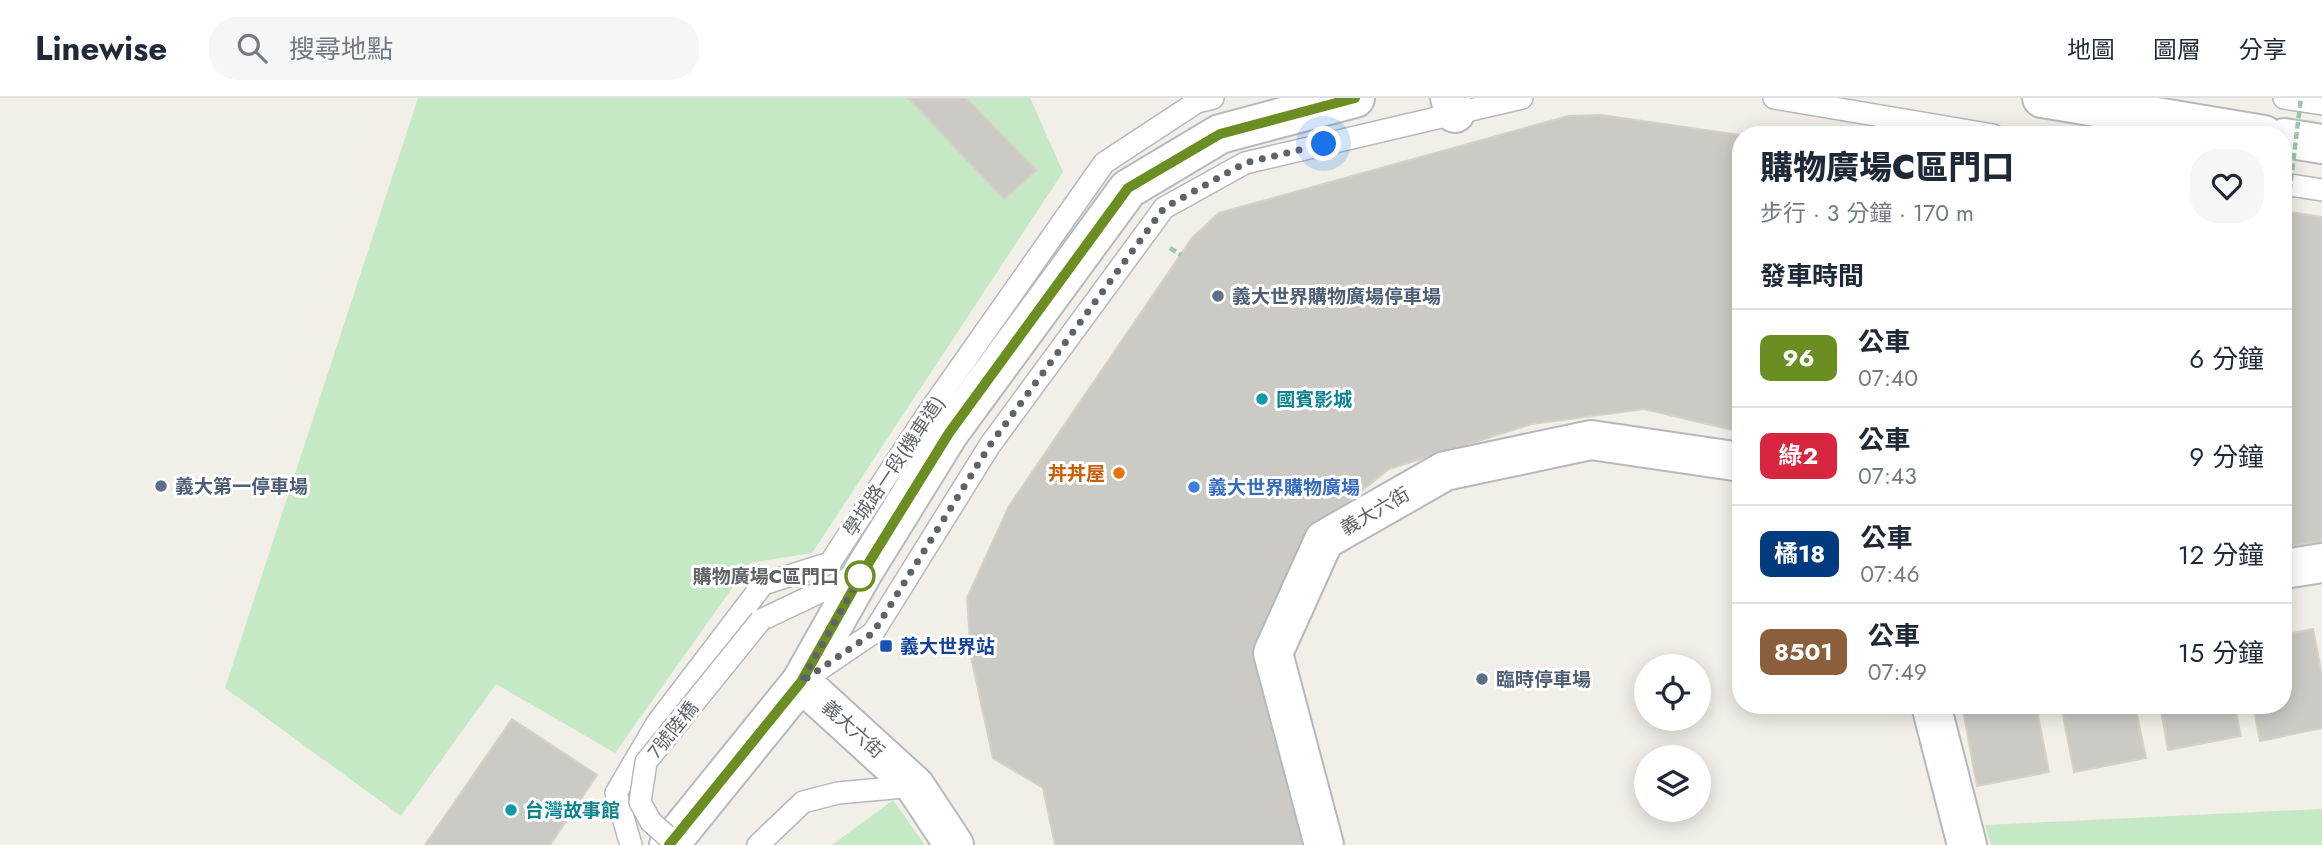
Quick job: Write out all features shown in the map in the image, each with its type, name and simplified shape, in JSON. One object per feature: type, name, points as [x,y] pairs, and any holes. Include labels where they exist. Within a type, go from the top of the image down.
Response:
[{"type":"main road","points":[[669,845],[801,682],[863,572],[949,433],[1128,188],[1220,134],[1355,98]]},
{"type":"main road","points":[[2042,98],[2210,126]]},
{"type":"main road","points":[[2292,139],[2322,144]]},
{"type":"main road","name":"義大六街","points":[[1324,845],[1273,653],[1324,540],[1445,471],[1591,440],[1732,461]]},
{"type":"main road","points":[[2292,568],[2322,563]]},
{"type":"main road","name":"義大六街","points":[[801,682],[915,786],[954,845]]},
{"type":"main road","points":[[1932,714],[1967,845]]},
{"type":"lane","name":"學城路一段(機車道)","points":[[631,845],[616,793],[657,723],[763,584],[830,564],[926,416],[1104,163],[1197,102],[1213,98]]},
{"type":"lane","points":[[801,682],[873,633],[990,445],[1164,208],[1245,163],[1452,105],[1522,98]]},
{"type":"lane","points":[[1774,98],[1940,126]]},
{"type":"lane","points":[[2284,98],[2322,104]]},
{"type":"lane","points":[[2292,185],[2322,190]]},
{"type":"lane","name":"7號陸橋","points":[[677,845],[651,822],[640,802],[646,762],[761,620],[863,572]]},
{"type":"lane","points":[[758,845],[803,802],[838,793],[915,786]]},
{"type":"path","points":[[2292,171],[2301,98]]},
{"type":"green space","points":[[418,98],[1030,98],[1063,172],[812,553],[750,563],[615,753],[496,684],[401,816],[225,688]]},
{"type":"green space","points":[[893,800],[925,845],[832,845]]},
{"type":"green space","points":[[2322,809],[2322,845],[1991,845],[1985,825]]},
{"type":"building","points":[[908,98],[966,98],[1037,170],[1004,199]]},
{"type":"building","name":"義大世界購物廣場","points":[[1601,115],[1732,134],[1732,430],[1644,409],[1532,424],[1389,469],[1305,536],[1274,618],[1320,845],[1055,845],[1043,788],[993,758],[971,657],[967,598],[1009,506],[1192,238],[1219,213],[1568,116]]},
{"type":"building","points":[[2292,212],[2322,217],[2322,541],[2292,546]]},
{"type":"building","points":[[2313,629],[2322,675],[2322,728],[2260,741],[2255,714],[2292,714],[2292,633]]},
{"type":"building","points":[[1964,714],[2038,714],[2049,772],[1977,786]]},
{"type":"building","points":[[2063,714],[2137,714],[2146,758],[2074,772]]},
{"type":"building","points":[[2162,714],[2236,714],[2241,736],[2168,750]]},
{"type":"building","name":"台灣故事館","points":[[512,719],[597,775],[550,845],[425,845]]},
{"type":"bus line","name":"96","points":[[669,845],[801,682],[863,572],[949,433],[1128,188],[1220,134],[1355,98]]},
{"type":"place","name":"義大世界購物廣場停車場","points":[[1218,296]]},
{"type":"place","name":"國賓影城","points":[[1262,399]]},
{"type":"place","name":"丼丼屋","points":[[1119,473]]},
{"type":"place","name":"義大第一停車場","points":[[161,486]]},
{"type":"place","name":"義大世界購物廣場","points":[[1194,487]]},
{"type":"place","name":"購物廣場C區門口","points":[[860,576]]},
{"type":"place","name":"義大世界站","points":[[886,646]]},
{"type":"place","name":"臨時停車場","points":[[1482,679]]},
{"type":"place","name":"台灣故事館","points":[[511,810]]},
{"type":"route","points":[[860,576],[863,572],[801,682],[873,633],[990,445],[1164,208],[1245,163],[1324,144]]}]
